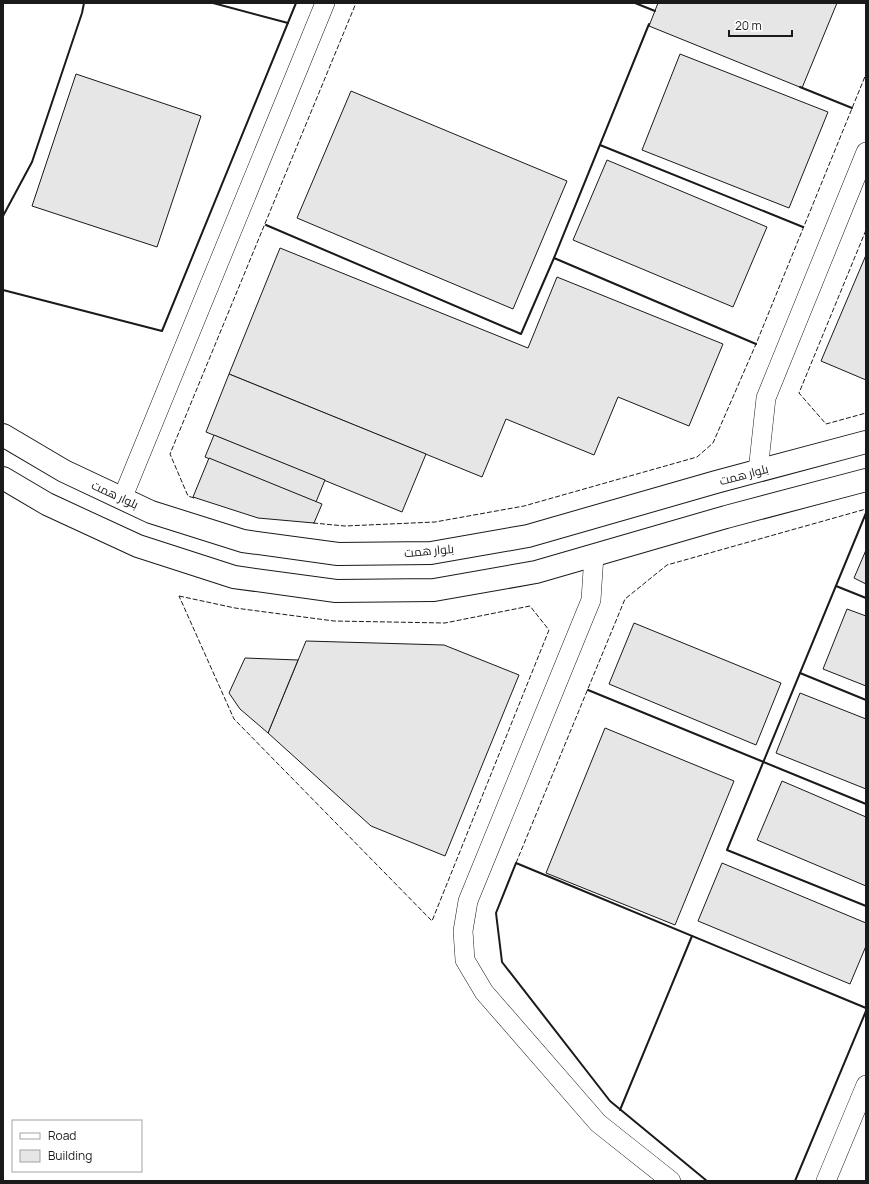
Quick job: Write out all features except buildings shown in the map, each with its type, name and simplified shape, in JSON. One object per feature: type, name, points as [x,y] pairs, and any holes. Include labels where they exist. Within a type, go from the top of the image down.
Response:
[{"type":"street","points":[[122,499],[325,3]]},
{"type":"street","points":[[758,471],[766,398],[866,152]]},
{"type":"street","name":"بلوار همت","points":[[3,435],[64,471],[152,512],[242,541],[338,554],[431,553],[528,536],[716,482],[866,442]]},
{"type":"street","points":[[3,478],[47,504],[138,546],[234,577],[336,591],[434,590],[536,572],[726,517],[866,480]]},
{"type":"street","points":[[594,555],[591,600],[468,901],[463,931],[465,960],[484,992],[598,1123],[671,1181]]},
{"type":"street","points":[[826,1181],[866,1085]]},
{"type":"fence","points":[[194,498],[188,496],[170,454],[356,3]]},
{"type":"fence","points":[[313,523],[345,526],[435,522],[524,506],[697,457],[713,443],[756,344],[866,74]]},
{"type":"fence","points":[[866,230],[799,393],[826,424],[866,413]]},
{"type":"fence","points":[[516,863],[625,599],[667,565],[866,509]]},
{"type":"fence","points":[[179,596],[235,608],[334,621],[445,623],[530,606],[549,630],[432,921],[234,719],[179,596]]},
{"type":"wall","points":[[3,216],[32,162],[82,13],[84,3]]},
{"type":"wall","points":[[213,3],[288,23]]},
{"type":"wall","points":[[3,290],[162,331],[296,3]]},
{"type":"wall","points":[[635,3],[655,11]]},
{"type":"wall","points":[[554,258],[649,24]]},
{"type":"wall","points":[[800,87],[852,108]]},
{"type":"wall","points":[[600,145],[803,227]]},
{"type":"wall","points":[[266,225],[521,334],[554,258],[756,344]]},
{"type":"wall","points":[[866,513],[727,850],[866,906]]},
{"type":"wall","points":[[836,586],[866,598]]},
{"type":"wall","points":[[800,673],[866,700]]},
{"type":"wall","points":[[588,690],[866,804]]},
{"type":"wall","points":[[707,1181],[610,1101],[502,962],[496,913],[516,863],[866,1008]]},
{"type":"wall","points":[[620,1110],[692,936]]},
{"type":"wall","points":[[795,1181],[866,1011]]}]
